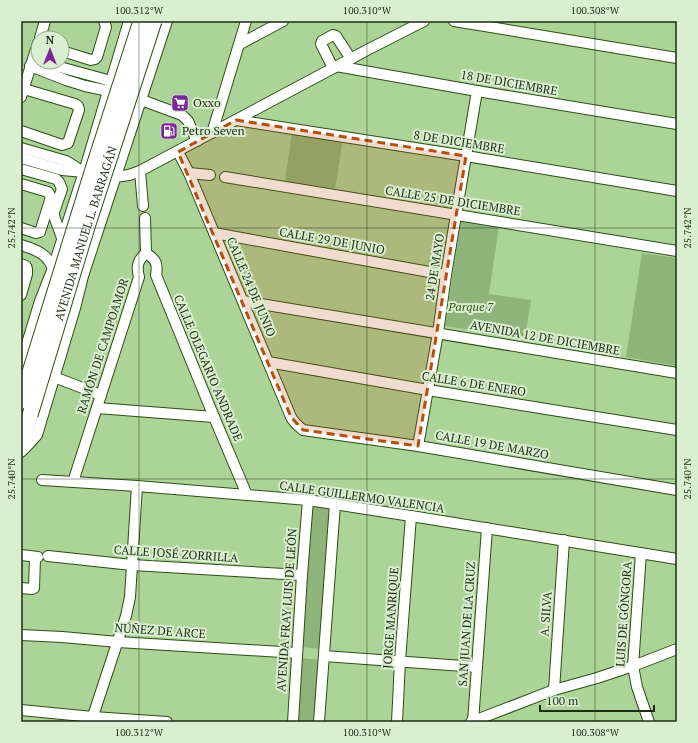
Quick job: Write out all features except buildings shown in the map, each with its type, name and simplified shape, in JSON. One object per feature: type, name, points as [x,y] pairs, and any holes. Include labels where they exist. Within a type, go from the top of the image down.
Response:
[{"type":"highway","name":"AVENIDA MANUEL L. BARRAGÁN","points":[[21,401],[87,188],[141,21]]},
{"type":"highway","name":"AVENIDA MANUEL L. BARRAGÁN","points":[[21,447],[87,226],[154,21]]},
{"type":"street","points":[[70,53],[91,60],[97,58],[106,27],[106,23],[104,21]]},
{"type":"street","points":[[21,363],[40,301],[53,268],[84,172],[129,21]]},
{"type":"street","points":[[21,452],[37,435],[75,308],[83,276],[167,21]]},
{"type":"street","points":[[212,133],[246,21]]},
{"type":"street","points":[[240,44],[282,21]]},
{"type":"street","points":[[21,158],[62,170],[115,177],[129,175],[178,152],[335,67],[424,21]]},
{"type":"street","points":[[454,21],[677,58]]},
{"type":"street","points":[[335,67],[321,44],[322,41],[333,35],[336,36],[351,59]]},
{"type":"street","points":[[116,64],[122,76],[126,80],[138,83],[148,79]]},
{"type":"street","points":[[21,131],[62,145],[66,144],[68,143],[79,110],[78,106],[75,104],[22,93],[30,66]]},
{"type":"street","name":"18 DE DICIEMBRE","points":[[335,67],[677,124]]},
{"type":"street","points":[[40,70],[85,86],[109,86]]},
{"type":"street","points":[[64,70],[182,115],[188,121],[198,140]]},
{"type":"street","name":"24 DE MAYO","points":[[418,446],[438,333],[446,275],[477,91]]},
{"type":"street","name":"8 DE DICIEMBRE","points":[[236,120],[677,191]]},
{"type":"street","points":[[21,148],[66,161],[84,172]]},
{"type":"street","name":"CALLE 24 DE JUNIO","points":[[178,152],[189,173],[291,417],[294,423],[303,430]]},
{"type":"street","points":[[21,169],[56,179],[59,182],[62,189],[54,216],[62,238]]},
{"type":"street","points":[[140,171],[143,206]]},
{"type":"street","points":[[189,173],[210,176]]},
{"type":"street","name":"CALLE 25 DE DICIEMBRE","points":[[225,177],[677,251]]},
{"type":"street","points":[[21,184],[48,192],[50,197],[39,233],[21,228]]},
{"type":"street","name":"RAMÓN DE CAMPOAMOR","points":[[72,482],[139,277],[137,268],[138,264],[140,258],[146,253],[145,218]]},
{"type":"street","name":"CALLE 29 DE JUNIO","points":[[214,233],[446,275]]},
{"type":"street","points":[[21,245],[40,252],[53,268],[56,278],[61,283],[71,284],[83,276]]},
{"type":"street","name":"CALLE OLEGARIO ANDRADE","points":[[146,253],[152,257],[155,262],[157,267],[156,275],[214,417],[248,495]]},
{"type":"street","points":[[21,264],[26,266],[28,272],[21,295]]},
{"type":"street","points":[[139,277],[145,278],[156,275]]},
{"type":"street","points":[[40,301],[52,296],[61,296],[75,308]]},
{"type":"street","name":"AVENIDA 12 DE DICIEMBRE","points":[[243,301],[677,373]]},
{"type":"street","name":"CALLE 6 DE ENERO","points":[[268,362],[428,390],[677,430]]},
{"type":"street","points":[[54,377],[101,394]]},
{"type":"street","points":[[97,408],[214,417]]},
{"type":"street","name":"CALLE 19 DE MARZO","points":[[303,430],[418,446],[677,490]]},
{"type":"street","name":"CALLE GUILLERMO VALENCIA","points":[[42,480],[308,500],[677,559]]},
{"type":"street","points":[[92,720],[118,642],[130,597],[137,486]]},
{"type":"street","name":"AVENIDA FRAY LUIS DE LEÓN","points":[[292,722],[308,500]]},
{"type":"street","points":[[319,722],[335,504]]},
{"type":"street","name":"JORGE MANRIQUE","points":[[397,722],[411,516]]},
{"type":"street","name":"SAN JUAN DE LA CRUZ","points":[[473,722],[487,528]]},
{"type":"street","name":"A. SILVA","points":[[554,690],[564,540]]},
{"type":"street","name":"LUIS DE GÓNGORA","points":[[641,553],[633,666],[637,687],[649,722]]},
{"type":"street","name":"CALLE JOSÉ ZORRILLA","points":[[21,555],[132,565],[302,575]]},
{"type":"street","points":[[21,588],[34,588],[40,556]]},
{"type":"street","name":"NÚÑEZ DE ARCE","points":[[21,635],[297,654]]},
{"type":"street","points":[[473,722],[554,690],[597,678],[677,650]]},
{"type":"street","points":[[324,656],[478,667]]},
{"type":"street","points":[[21,710],[92,720],[167,722]]},
{"type":"highlighted area","points":[[236,120],[466,156],[418,446],[303,430],[291,417],[178,152]]},
{"type":"green space","points":[[292,131],[343,138],[335,189],[285,181]]},
{"type":"green space","name":"Parque 7","points":[[461,221],[499,226],[489,294],[531,300],[525,338],[445,326]]},
{"type":"green space","points":[[642,253],[677,258],[677,366],[626,357]]},
{"type":"green space","points":[[312,506],[331,508],[320,649],[303,647]]},
{"type":"green space","points":[[301,658],[319,660],[315,722],[297,722]]},
{"type":"place","name":"Oxxo","points":[[180,103]]},
{"type":"place","name":"Petro Seven","points":[[169,131]]}]
